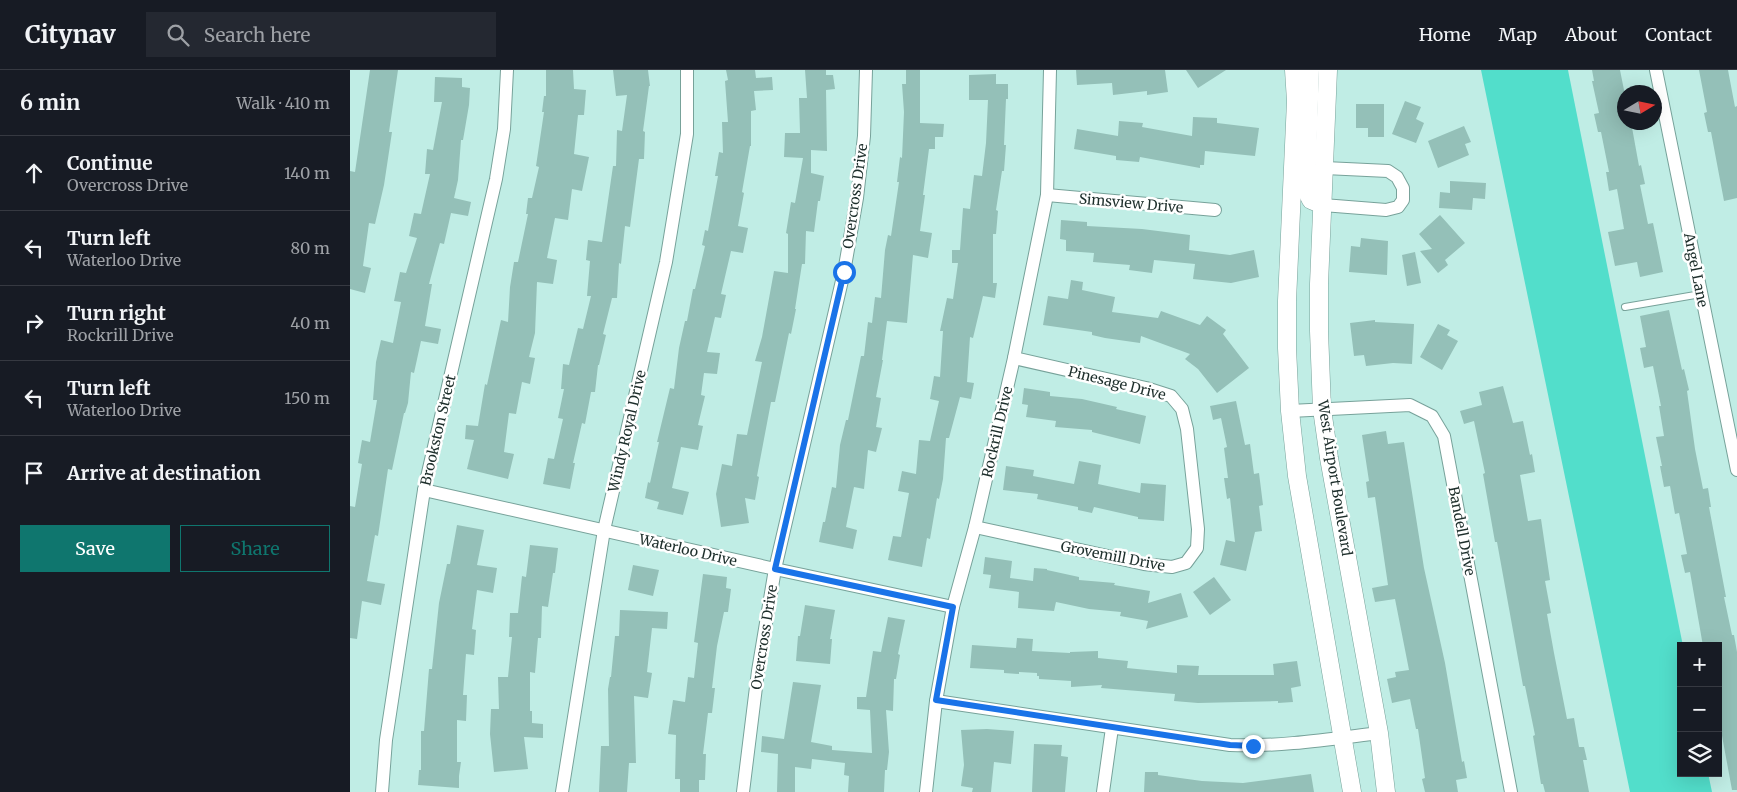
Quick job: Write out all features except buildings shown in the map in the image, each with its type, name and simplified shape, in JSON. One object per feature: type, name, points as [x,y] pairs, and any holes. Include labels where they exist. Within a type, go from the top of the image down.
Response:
[{"type":"main road","points":[[1294,70],[1296,101],[1286,348],[1290,411],[1296,476],[1344,737],[1352,792]]},
{"type":"main road","points":[[1310,70],[1306,190],[1311,200],[1323,205]]},
{"type":"main road","name":"West Airport Boulevard","points":[[1328,70],[1319,321],[1322,409],[1329,458],[1379,733],[1386,792]]},
{"type":"street","name":"Brookston Street","points":[[382,792],[386,740],[424,490],[496,179],[504,129],[507,70]]},
{"type":"street","name":"Windy Royal Drive","points":[[562,792],[604,530],[666,262],[687,134],[687,70]]},
{"type":"street","name":"Overcross Drive","points":[[743,792],[758,672],[775,569],[829,338],[857,198],[864,136],[866,70]]},
{"type":"street","name":"Rockrill Drive","points":[[926,792],[936,700],[953,607],[976,527],[1014,358],[1047,195],[1050,70]]},
{"type":"street","name":"Angel Lane","points":[[1656,70],[1737,470]]},
{"type":"street","points":[[1323,205],[1386,210],[1398,207],[1403,200],[1403,188],[1400,182],[1397,177],[1388,171],[1325,168]]},
{"type":"street","name":"Simsview Drive","points":[[1047,195],[1214,210]]},
{"type":"street","name":"Pinesage Drive","points":[[1014,358],[1146,388],[1171,396],[1182,408],[1187,429],[1192,471]]},
{"type":"street","name":"Bandell Drive","points":[[1290,411],[1410,405],[1432,416],[1444,436],[1511,792]]},
{"type":"street","name":"Grovemill Drive","points":[[976,527],[1144,564],[1172,567],[1186,563],[1196,548],[1198,529],[1192,471]]},
{"type":"street","name":"Waterloo Drive","points":[[424,490],[953,607]]},
{"type":"street","points":[[936,700],[1238,746],[1279,744],[1379,733]]},
{"type":"street","points":[[1103,792],[1112,728]]},
{"type":"lane","points":[[1625,308],[1701,294]]},
{"type":"green space","points":[[1481,70],[1568,70],[1682,642],[1677,642],[1677,777],[1709,777],[1712,792],[1630,792]]},
{"type":"route","points":[[844,272],[775,569],[953,607],[936,700],[1230,745],[1253,746]]}]
